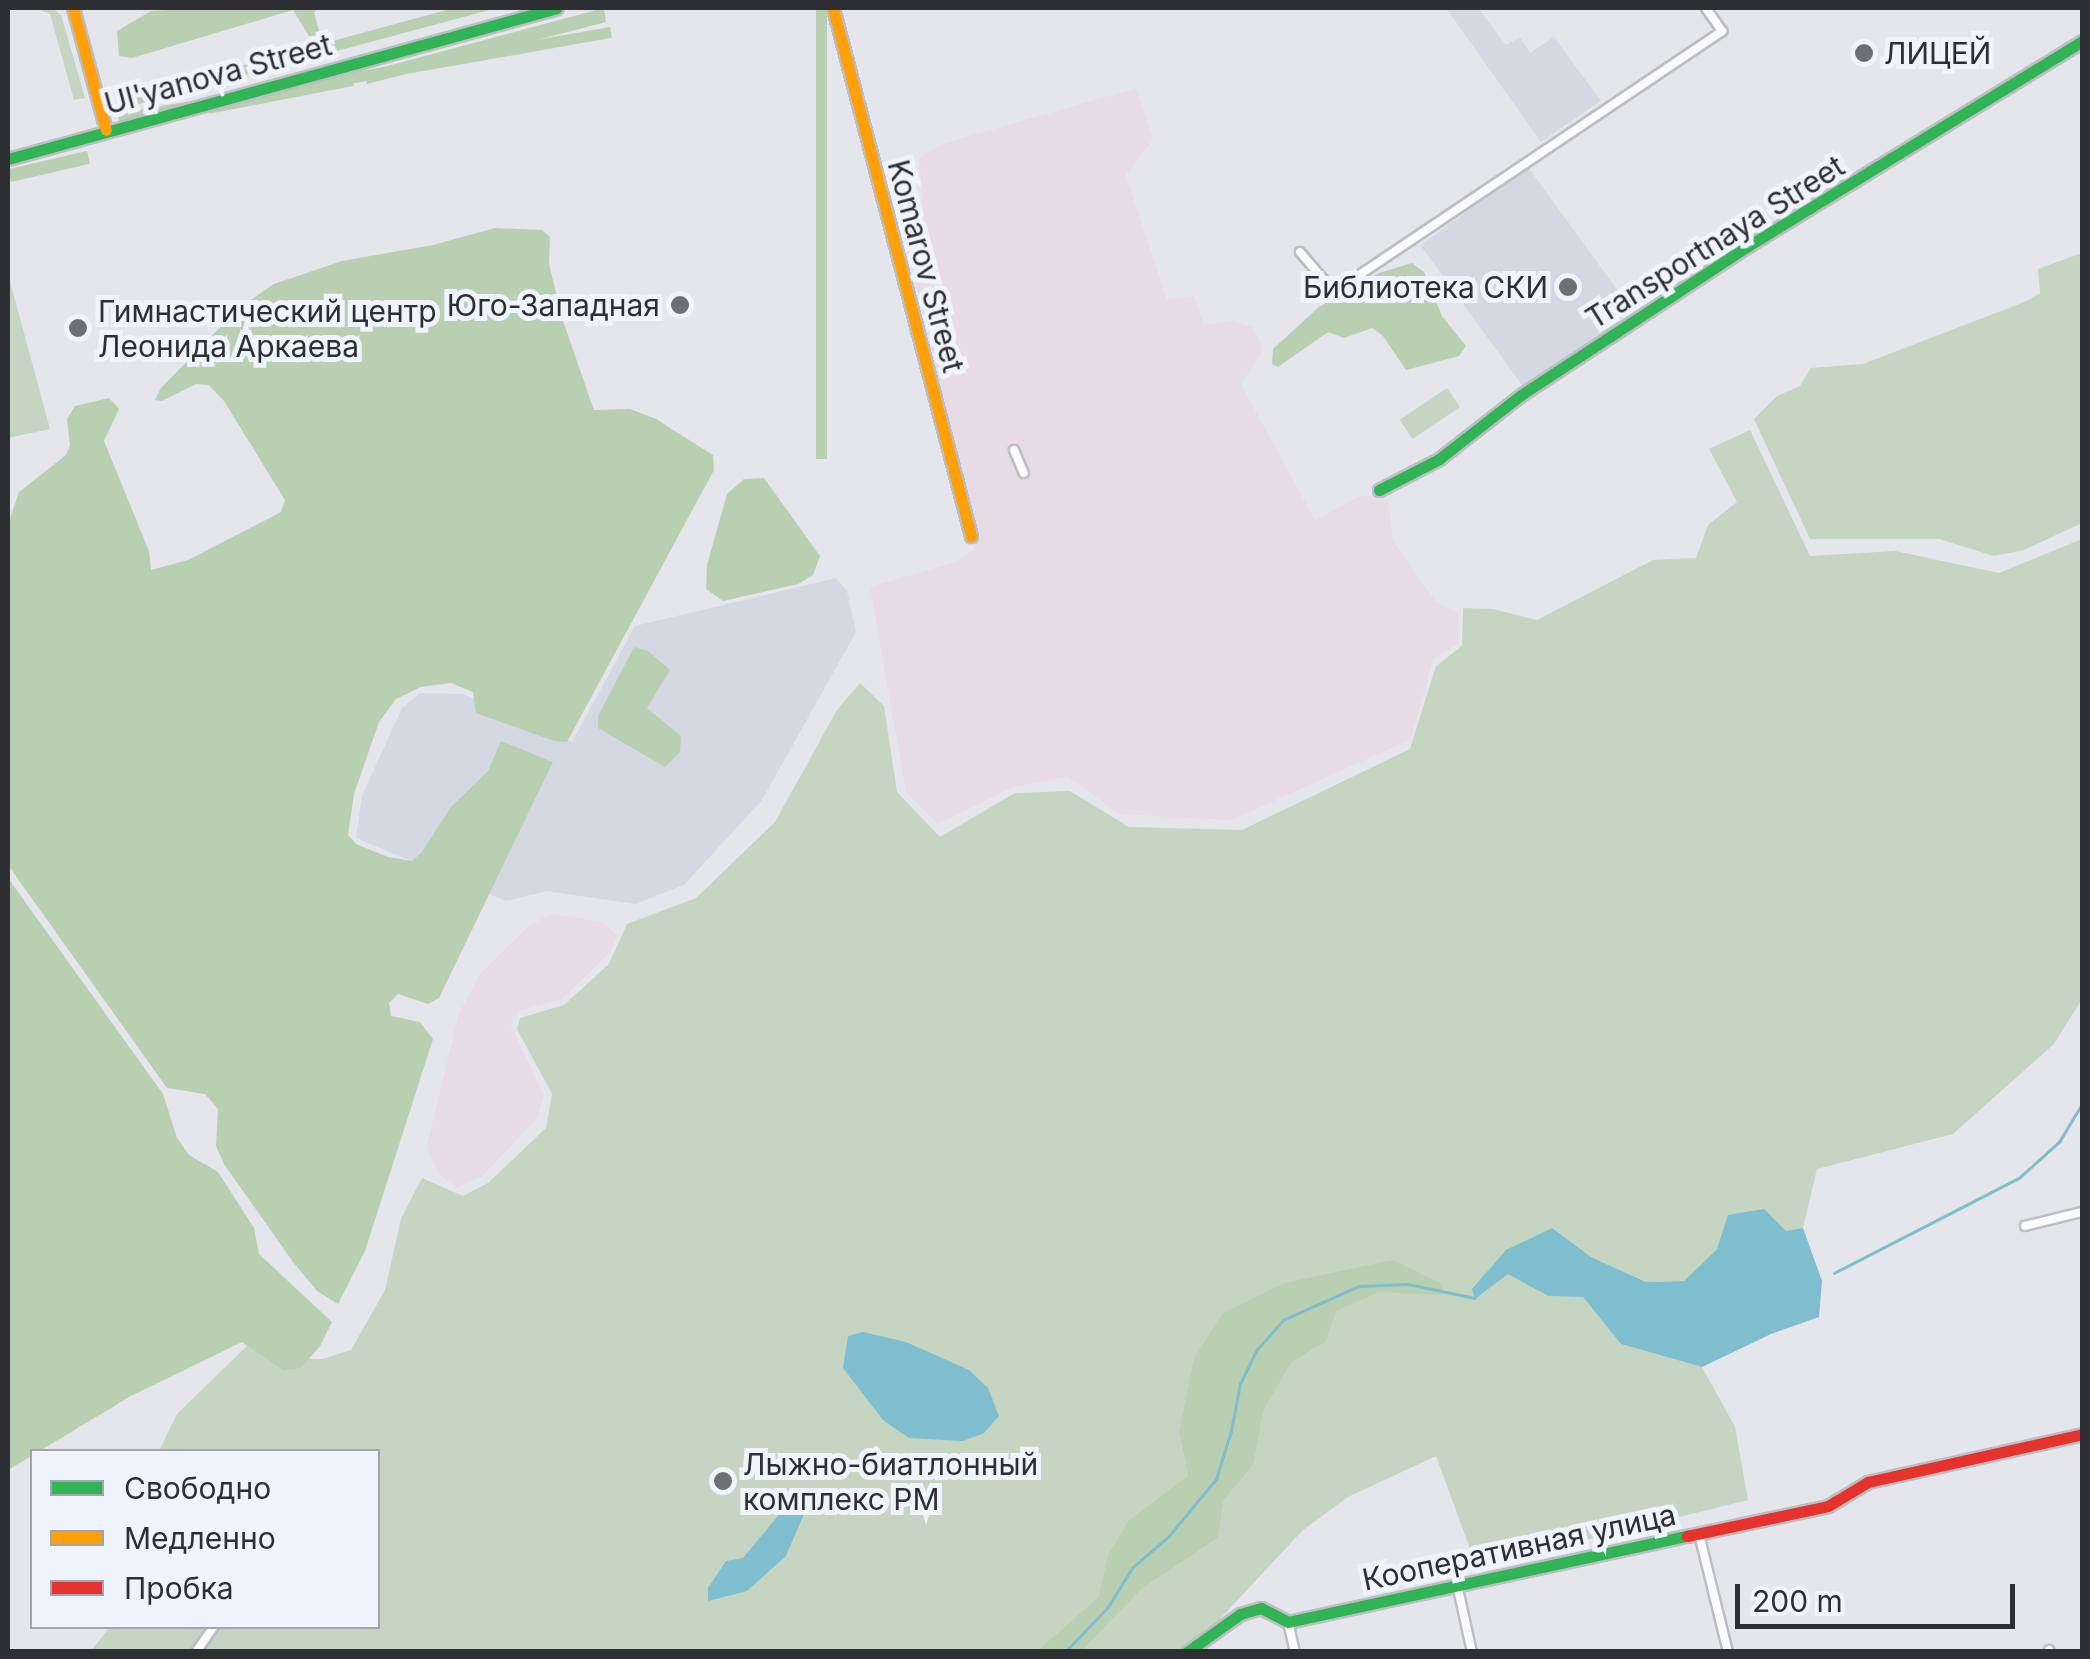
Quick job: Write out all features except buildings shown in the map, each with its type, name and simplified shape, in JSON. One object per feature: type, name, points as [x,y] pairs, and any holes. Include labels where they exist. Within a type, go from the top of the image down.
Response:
[{"type":"street","points":[[73,8],[106,130]]},
{"type":"street","name":"Ul'yanova Street","points":[[8,159],[557,8]]},
{"type":"street","name":"Komarov Street","points":[[833,8],[971,536]]},
{"type":"street","points":[[1300,252],[1334,292],[1722,31],[1706,8]]},
{"type":"street","name":"Transportnaya Street","points":[[1379,490],[1439,459],[1521,395],[1748,246],[2082,41]]},
{"type":"street","points":[[1014,450],[1024,474]]},
{"type":"street","points":[[2025,1226],[2082,1212]]},
{"type":"street","name":"Кооперативная улица","points":[[1187,1652],[1240,1614],[1261,1608],[1288,1622],[1828,1506],[1868,1482],[2082,1434]]},
{"type":"street","points":[[1698,1534],[1728,1652]]},
{"type":"street","points":[[1457,1584],[1472,1652]]},
{"type":"street","points":[[1288,1622],[1295,1652]]},
{"type":"street","points":[[196,1652],[212,1629]]},
{"type":"shaded area","points":[[1446,8],[1478,8],[1506,45],[1520,37],[1530,53],[1554,37],[1601,101],[1541,142]]},
{"type":"shaded area","points":[[1136,88],[1153,140],[1126,175],[1167,300],[1194,296],[1204,325],[1232,321],[1254,328],[1263,350],[1241,384],[1315,520],[1361,496],[1388,497],[1393,541],[1436,602],[1458,613],[1458,644],[1433,659],[1411,739],[1232,820],[1118,814],[1068,776],[1013,787],[938,824],[906,792],[870,587],[955,562],[973,550],[975,533],[905,239],[924,215],[919,158],[942,144]]},
{"type":"shaded area","points":[[1528,167],[1633,311],[1525,389],[1420,245]]},
{"type":"shaded area","points":[[836,578],[847,591],[856,632],[762,800],[684,885],[635,904],[546,891],[506,901],[356,838],[362,796],[402,708],[420,693],[463,694],[572,742],[635,626]]},
{"type":"shaded area","points":[[553,914],[602,922],[618,936],[608,954],[562,999],[518,1011],[511,1026],[544,1095],[537,1119],[482,1176],[457,1188],[442,1177],[426,1149],[459,1014],[480,974],[531,924]]},
{"type":"green space","points":[[35,8],[52,8],[61,15],[85,98],[74,100],[50,14]]},
{"type":"green space","points":[[318,8],[314,12],[320,35],[309,36],[293,10],[132,58],[119,56],[117,31],[151,11]]},
{"type":"green space","points":[[454,8],[497,8],[124,108],[122,98]]},
{"type":"green space","points":[[604,8],[606,22],[367,84],[365,72]]},
{"type":"green space","points":[[816,8],[827,8],[827,459],[816,459]]},
{"type":"green space","points":[[610,27],[612,38],[120,125],[118,114]]},
{"type":"green space","points":[[352,76],[354,86],[210,114],[208,104]]},
{"type":"green space","points":[[87,151],[90,164],[11,182],[8,169]]},
{"type":"green space","points":[[495,228],[542,230],[550,237],[549,264],[562,318],[594,410],[630,409],[656,419],[713,455],[714,470],[567,742],[476,713],[473,692],[451,683],[421,687],[396,699],[379,722],[354,794],[348,835],[356,844],[388,857],[412,861],[421,853],[451,807],[488,771],[501,741],[553,762],[439,998],[428,1004],[398,994],[389,1003],[391,1016],[420,1022],[433,1039],[365,1251],[338,1304],[317,1291],[293,1262],[224,1164],[216,1146],[218,1109],[205,1094],[167,1088],[8,865],[8,524],[19,492],[66,455],[70,445],[67,419],[75,406],[109,398],[119,409],[104,441],[149,551],[151,570],[188,560],[281,512],[285,500],[224,401],[209,385],[196,384],[162,401],[155,400],[161,388],[239,308],[274,284],[342,261],[433,245]]},
{"type":"green space","points":[[2082,253],[2082,523],[2024,550],[1994,556],[1939,539],[1810,539],[1754,419],[1777,396],[1800,386],[1811,368],[1863,364],[2027,301],[2040,293],[2038,269]]},
{"type":"green space","points":[[1412,263],[1424,272],[1442,316],[1466,346],[1459,356],[1406,370],[1383,336],[1372,328],[1344,338],[1328,332],[1278,367],[1272,364],[1273,349],[1319,307],[1379,273]]},
{"type":"green space","points":[[8,274],[50,429],[8,438]]},
{"type":"green space","points":[[1447,388],[1460,407],[1413,439],[1400,420]]},
{"type":"green space","points":[[1750,430],[1810,556],[1895,551],[1999,573],[2082,539],[2082,999],[2054,1044],[1953,1134],[1817,1169],[1803,1228],[1717,1249],[1684,1281],[1646,1282],[1591,1257],[1552,1229],[1476,1299],[1508,1273],[1548,1296],[1583,1297],[1621,1344],[1702,1367],[1735,1427],[1748,1500],[1570,1544],[1473,1557],[1436,1456],[1348,1497],[1303,1530],[1216,1623],[1177,1651],[1082,1651],[1142,1589],[1218,1538],[1224,1500],[1254,1464],[1263,1412],[1291,1363],[1325,1342],[1337,1311],[1380,1292],[1393,1260],[1179,1433],[1188,1475],[1128,1521],[1108,1554],[1098,1597],[1037,1651],[90,1652],[108,1629],[380,1629],[380,1449],[160,1449],[177,1414],[254,1339],[298,1359],[322,1359],[351,1350],[385,1290],[401,1219],[422,1178],[463,1196],[488,1183],[546,1128],[552,1094],[517,1029],[520,1018],[564,1005],[609,964],[627,924],[696,898],[775,822],[837,710],[860,683],[884,706],[897,792],[940,837],[1015,793],[1070,791],[1129,827],[1242,830],[1410,749],[1436,666],[1462,646],[1463,608],[1493,609],[1537,620],[1653,560],[1696,558],[1708,525],[1737,502],[1709,449]]},
{"type":"green space","points":[[764,478],[820,556],[813,575],[798,584],[723,601],[706,589],[707,565],[727,494],[744,479]]},
{"type":"green space","points":[[634,647],[648,651],[670,670],[647,708],[681,736],[680,752],[665,767],[598,728],[598,716]]},
{"type":"green space","points":[[8,878],[163,1094],[177,1138],[189,1155],[218,1172],[254,1228],[259,1254],[332,1322],[320,1346],[301,1368],[283,1370],[242,1342],[131,1396],[43,1449],[30,1449],[30,1457],[8,1470]]},
{"type":"green space","points":[[1393,1260],[1442,1284],[1444,1295],[1380,1292],[1337,1311],[1325,1342],[1291,1363],[1263,1412],[1254,1464],[1224,1500],[1218,1538],[1142,1589],[1082,1651],[1037,1651],[1098,1597],[1108,1554],[1128,1521],[1188,1475],[1179,1433],[1194,1358],[1223,1313],[1284,1283]]},
{"type":"water","points":[[1764,1209],[1786,1231],[1803,1228],[1822,1281],[1819,1317],[1771,1334],[1702,1367],[1621,1344],[1583,1297],[1548,1296],[1508,1274],[1475,1299],[1472,1289],[1506,1250],[1552,1228],[1591,1257],[1646,1282],[1684,1281],[1717,1249],[1728,1215]]},
{"type":"water","points":[[863,1332],[906,1342],[969,1370],[988,1388],[999,1416],[984,1433],[963,1441],[909,1438],[883,1420],[843,1368],[848,1336]]},
{"type":"water","points":[[808,1490],[813,1493],[786,1556],[747,1591],[708,1601],[708,1588],[726,1561],[743,1558],[793,1498]]},
{"type":"waterway","points":[[1834,1273],[2019,1178],[2059,1142],[2082,1104]]},
{"type":"waterway","points":[[1065,1652],[1108,1607],[1132,1568],[1169,1536],[1216,1479],[1240,1384],[1256,1351],[1283,1320],[1359,1286],[1408,1284],[1475,1298]]},
{"type":"traffic: fast","points":[[8,159],[557,8]]},
{"type":"traffic: fast","points":[[1379,490],[1439,459],[1521,395],[1748,246],[2082,41]]},
{"type":"traffic: fast","points":[[1187,1652],[1240,1614],[1261,1608],[1288,1622],[1687,1536]]},
{"type":"traffic: slow","points":[[73,8],[106,130]]},
{"type":"traffic: slow","points":[[833,8],[971,536]]},
{"type":"traffic: jam","points":[[1687,1536],[1828,1506],[1868,1482],[2082,1434]]},
{"type":"place","name":"ЛИЦЕЙ","points":[[1864,53]]},
{"type":"place","name":"Библиотека СКИ","points":[[1568,287]]},
{"type":"place","name":"Юго-Западная","points":[[680,305]]},
{"type":"place","name":"Гимнастический центр Леонида Аркаева","points":[[78,328]]},
{"type":"place","name":"Лыжно-биатлонный комплекс РМ","points":[[723,1481]]}]
